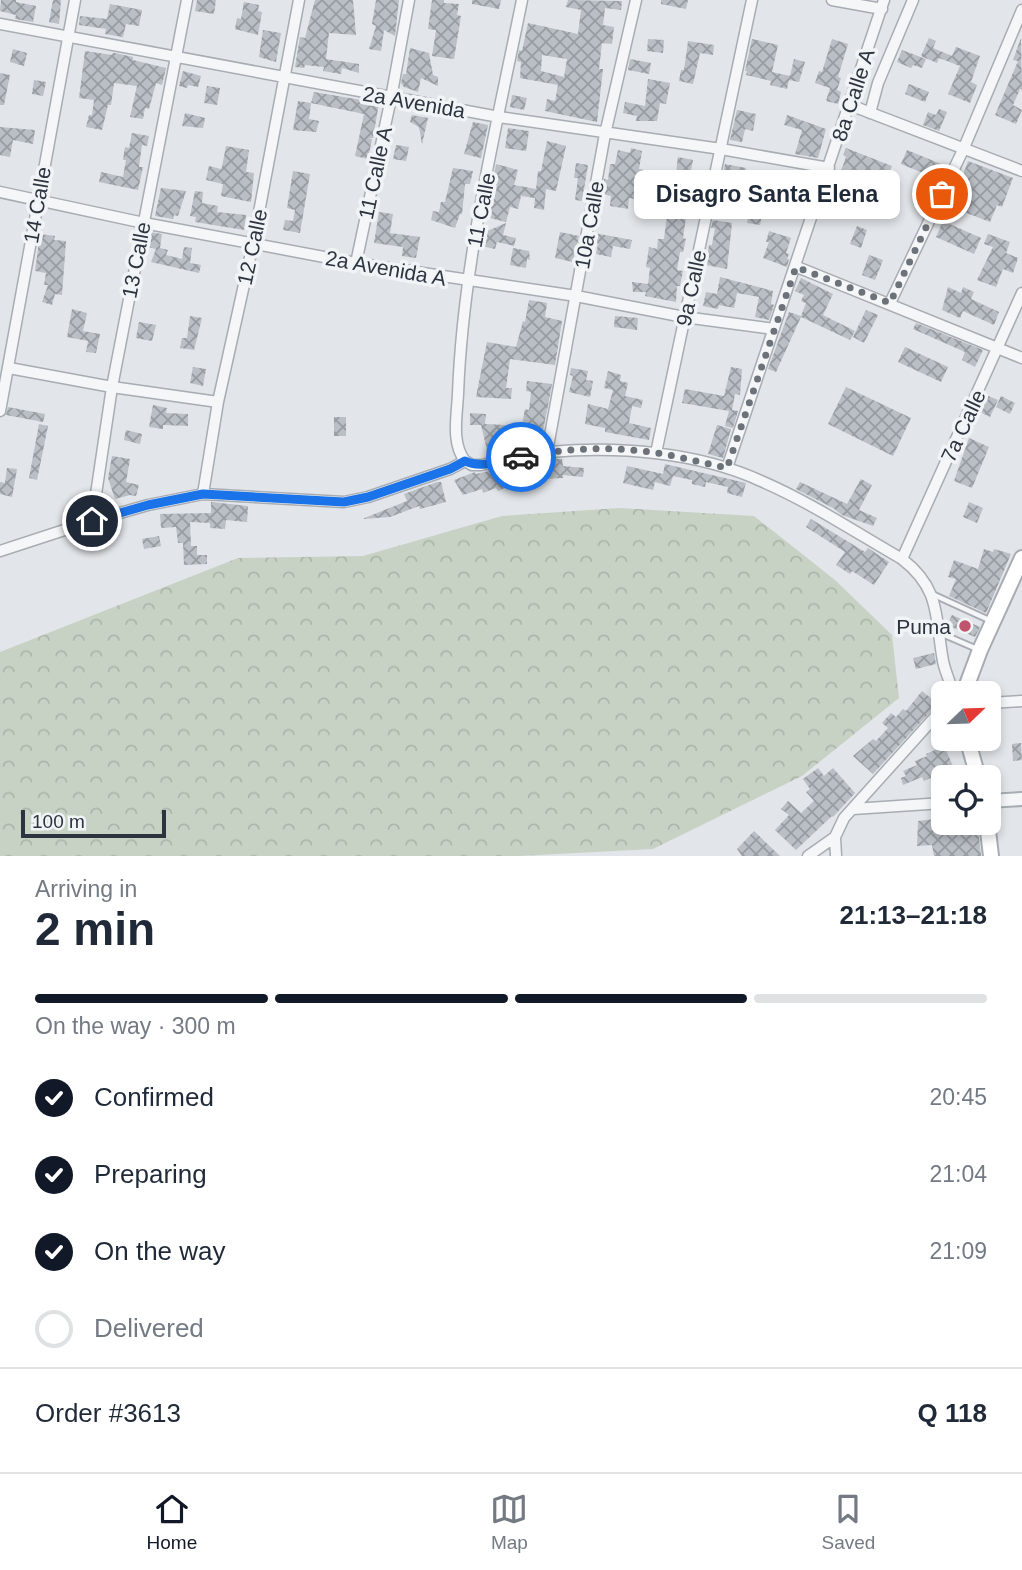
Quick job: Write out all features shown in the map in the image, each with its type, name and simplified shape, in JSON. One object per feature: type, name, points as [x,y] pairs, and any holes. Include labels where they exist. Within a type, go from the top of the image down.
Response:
[{"type":"main road","points":[[968,681],[1022,558]]},
{"type":"main road","points":[[989,835],[991,856]]},
{"type":"street","name":"14 Calle","points":[[0,411],[75,0]]},
{"type":"street","name":"13 Calle","points":[[92,521],[112,387],[187,0]]},
{"type":"street","name":"12 Calle","points":[[203,494],[218,402],[253,244],[299,0]]},
{"type":"street","name":"11 Calle A","points":[[356,263],[409,0]]},
{"type":"street","name":"11 Calle","points":[[465,461],[457,447],[457,428],[460,351],[467,281],[522,0]]},
{"type":"street","name":"10a Calle","points":[[547,452],[605,134],[636,0]]},
{"type":"street","name":"9a Calle","points":[[656,453],[752,0]]},
{"type":"street","points":[[832,0],[883,5]]},
{"type":"street","points":[[870,113],[878,83],[913,0]]},
{"type":"street","name":"8a Calle A","points":[[727,468],[883,5]]},
{"type":"street","points":[[890,303],[963,150],[1022,10]]},
{"type":"street","name":"2a Avenida","points":[[0,24],[499,117],[722,149],[829,168]]},
{"type":"street","points":[[850,105],[1022,171]]},
{"type":"street","name":"2a Avenida A","points":[[0,192],[144,223],[356,263],[576,296],[684,317],[774,330]]},
{"type":"street","points":[[796,267],[1022,358]]},
{"type":"street","name":"7a Calle","points":[[902,559],[1022,293]]},
{"type":"street","points":[[9,368],[112,387],[218,402]]},
{"type":"street","points":[[0,551],[148,505],[203,494],[344,502],[368,497],[450,469],[465,461],[472,465],[481,465],[547,452],[604,449],[656,453],[727,468],[759,480],[902,559],[916,570],[932,594],[949,681]]},
{"type":"street","points":[[1001,702],[1022,701]]},
{"type":"street","points":[[836,856],[835,837],[839,826],[931,721]]},
{"type":"street","points":[[1001,800],[1022,799]]},
{"type":"street","points":[[853,809],[931,804]]},
{"type":"street","points":[[808,856],[835,837]]},
{"type":"lane","points":[[932,594],[993,622]]},
{"type":"lane","points":[[939,632],[980,650]]},
{"type":"green space","points":[[620,508],[754,516],[835,580],[892,635],[899,698],[802,776],[653,849],[519,856],[0,856],[0,652],[238,558],[363,556],[502,516]]},
{"type":"building","points":[[1,0],[16,0],[36,6],[33,22],[15,19],[16,15],[0,11]]},
{"type":"building","points":[[53,0],[61,0],[59,24],[49,22]]},
{"type":"building","points":[[197,0],[216,0],[214,14],[195,11]]},
{"type":"building","points":[[315,0],[353,0],[356,35],[329,33],[326,59],[359,64],[359,73],[342,68],[341,74],[323,71],[324,67],[295,67],[300,37],[305,38]]},
{"type":"building","points":[[376,0],[399,0],[395,36],[384,30],[381,51],[369,49],[376,26],[372,24]]},
{"type":"building","points":[[432,0],[459,4],[457,15],[461,16],[454,59],[432,56],[436,30],[428,29]]},
{"type":"building","points":[[472,0],[501,0],[499,9],[472,4]]},
{"type":"building","points":[[568,0],[622,1],[621,10],[605,8],[603,25],[614,27],[612,44],[602,43],[599,69],[603,69],[597,122],[545,111],[547,99],[555,101],[558,85],[520,78],[521,62],[517,61],[528,23],[578,34],[581,10],[566,7]],"holes":[[[542,55],[567,59],[564,77],[541,71]]]},
{"type":"building","points":[[661,0],[688,0],[686,9],[661,4]]},
{"type":"building","points":[[244,2],[259,5],[258,11],[262,12],[258,35],[235,29],[237,18],[241,19]]},
{"type":"building","points":[[110,4],[142,10],[139,26],[126,24],[123,37],[105,34],[106,29],[79,25],[80,16],[107,19]]},
{"type":"building","points":[[263,30],[281,33],[276,62],[259,57]]},
{"type":"building","points":[[929,38],[936,41],[933,48],[952,56],[956,47],[980,56],[971,82],[977,85],[970,103],[948,94],[960,66],[939,58],[937,63],[921,56]]},
{"type":"building","points":[[1021,38],[1022,90],[1020,89],[1013,105],[1022,110],[1016,124],[995,115],[1018,61],[1013,60]]},
{"type":"building","points":[[648,39],[664,40],[663,53],[647,51]]},
{"type":"building","points":[[752,39],[778,45],[772,72],[790,76],[787,89],[770,85],[771,81],[746,75]]},
{"type":"building","points":[[832,39],[848,44],[838,77],[841,78],[837,90],[841,92],[838,104],[826,101],[830,88],[815,83],[819,71],[822,72]]},
{"type":"building","points":[[688,41],[714,45],[713,55],[700,53],[693,84],[679,81],[681,70],[684,70]]},
{"type":"building","points":[[410,48],[429,53],[433,75],[438,77],[438,86],[421,78],[418,92],[404,87],[401,83],[403,74],[406,74]]},
{"type":"building","points":[[13,49],[27,53],[24,66],[10,62]]},
{"type":"building","points":[[902,50],[926,59],[922,68],[913,65],[911,68],[897,62]]},
{"type":"building","points":[[85,51],[112,55],[115,53],[166,68],[162,85],[156,83],[149,109],[145,108],[143,119],[130,117],[137,86],[114,83],[111,105],[108,105],[102,130],[86,127],[89,115],[92,115],[94,100],[79,98]]},
{"type":"building","points":[[630,59],[651,63],[649,74],[628,70]]},
{"type":"building","points":[[794,59],[805,62],[799,82],[789,80]]},
{"type":"building","points":[[183,71],[201,76],[198,87],[179,86]]},
{"type":"building","points":[[0,73],[10,75],[4,105],[0,105]]},
{"type":"building","points":[[648,79],[670,83],[666,104],[660,103],[657,121],[636,121],[637,116],[623,113],[625,102],[645,106]]},
{"type":"building","points":[[34,80],[46,82],[43,96],[32,94]]},
{"type":"building","points":[[909,84],[929,92],[925,102],[905,94]]},
{"type":"building","points":[[207,86],[220,88],[217,105],[204,103]]},
{"type":"building","points":[[314,92],[379,103],[373,138],[368,138],[372,139],[368,159],[355,156],[364,114],[311,103]]},
{"type":"building","points":[[512,95],[527,98],[524,110],[510,107]]},
{"type":"building","points":[[298,101],[311,103],[309,119],[319,121],[316,132],[293,130]]},
{"type":"building","points":[[939,109],[947,112],[939,131],[923,125],[928,112],[936,115]]},
{"type":"building","points":[[737,110],[756,114],[753,131],[745,129],[742,142],[730,140]]},
{"type":"building","points":[[185,113],[205,118],[203,128],[182,126]]},
{"type":"building","points":[[412,115],[428,118],[422,144],[419,127],[410,122]]},
{"type":"building","points":[[787,115],[826,129],[818,158],[795,154],[802,130],[784,125]]},
{"type":"building","points":[[473,122],[488,125],[481,158],[464,154]]},
{"type":"building","points":[[0,127],[35,130],[33,144],[13,140],[10,157],[0,155]]},
{"type":"building","points":[[508,128],[529,131],[526,151],[505,148]]},
{"type":"building","points":[[132,133],[149,136],[147,146],[142,145],[139,167],[143,167],[138,190],[99,182],[101,172],[123,177],[125,147],[129,148]]},
{"type":"building","points":[[547,141],[566,146],[556,191],[546,189],[544,210],[534,208],[535,198],[521,196],[518,209],[510,207],[506,222],[486,217],[496,164],[518,170],[514,185],[536,189]]},
{"type":"building","points":[[396,145],[409,147],[406,161],[393,159]]},
{"type":"building","points":[[226,146],[249,150],[246,172],[254,173],[251,202],[221,196],[223,184],[206,180],[209,166],[221,169]]},
{"type":"building","points":[[631,148],[642,151],[639,169],[644,170],[640,200],[629,198],[628,209],[610,206],[611,196],[602,194],[604,179],[608,180],[610,164],[615,164],[618,150],[630,153]]},
{"type":"building","points":[[846,148],[892,166],[889,174],[880,171],[876,183],[850,174],[840,204],[828,200],[846,157],[843,155]]},
{"type":"building","points":[[907,150],[946,166],[940,180],[901,164]]},
{"type":"building","points":[[678,157],[693,160],[690,175],[676,173]]},
{"type":"building","points":[[968,161],[1013,178],[1002,207],[997,205],[990,222],[964,212],[971,195],[958,189]]},
{"type":"building","points":[[576,163],[588,165],[582,201],[575,200],[578,178],[574,178]]},
{"type":"building","points":[[725,164],[746,168],[742,192],[720,187]]},
{"type":"building","points":[[453,168],[473,171],[470,184],[465,184],[462,214],[455,228],[431,220],[433,211],[439,212],[441,202],[445,202]]},
{"type":"building","points":[[293,171],[310,174],[300,233],[283,230],[285,220],[293,221],[295,210],[287,208]]},
{"type":"building","points":[[161,188],[186,191],[178,216],[174,215],[173,219],[155,216]]},
{"type":"building","points":[[195,191],[203,192],[202,203],[218,206],[217,212],[246,215],[244,230],[195,222],[196,217],[190,216]]},
{"type":"building","points":[[753,193],[766,196],[760,225],[747,223]]},
{"type":"building","points":[[379,212],[393,214],[390,233],[420,237],[416,258],[402,256],[403,247],[374,243]]},
{"type":"building","points":[[667,215],[686,217],[683,238],[686,239],[683,252],[680,252],[677,270],[683,271],[680,286],[677,286],[676,302],[645,296],[646,292],[633,292],[632,282],[648,284],[650,268],[646,267],[649,247],[657,249],[658,239],[664,239]]},
{"type":"building","points":[[713,220],[732,223],[727,269],[706,265],[715,228],[711,228]]},
{"type":"building","points":[[943,221],[981,238],[974,254],[936,237]]},
{"type":"building","points":[[506,223],[503,235],[516,238],[514,246],[497,242],[495,249],[482,246],[485,232]]},
{"type":"building","points":[[857,226],[867,230],[861,248],[850,244]]},
{"type":"building","points":[[769,231],[791,238],[786,253],[789,254],[787,267],[763,258],[769,242],[766,242]]},
{"type":"building","points":[[150,232],[162,234],[160,248],[168,250],[166,255],[182,259],[184,247],[192,248],[190,263],[201,265],[199,273],[151,262],[156,249],[147,247]]},
{"type":"building","points":[[560,232],[579,236],[573,262],[555,258]]},
{"type":"building","points":[[594,233],[632,240],[630,249],[613,246],[611,257],[596,254],[598,244],[593,242]]},
{"type":"building","points":[[40,234],[55,236],[54,240],[66,241],[62,295],[55,294],[52,305],[42,302],[48,285],[44,285],[46,273],[35,271]]},
{"type":"building","points":[[988,234],[1010,242],[1006,253],[1018,258],[1013,273],[1003,269],[996,287],[977,280],[993,247],[984,244]]},
{"type":"building","points":[[513,248],[529,251],[530,260],[527,259],[526,268],[510,265]]},
{"type":"building","points":[[869,255],[883,260],[875,280],[862,275]]},
{"type":"building","points":[[720,277],[773,291],[771,304],[774,305],[769,320],[755,317],[759,297],[737,293],[734,308],[703,306],[706,292],[717,294]]},
{"type":"building","points":[[801,278],[833,294],[823,315],[855,331],[850,340],[801,317],[776,372],[768,369],[789,312],[801,316],[806,303],[801,301],[804,295],[795,291]]},
{"type":"building","points":[[948,287],[961,293],[963,287],[974,292],[971,299],[999,312],[994,325],[963,311],[960,318],[942,310]]},
{"type":"building","points":[[529,300],[547,303],[545,317],[562,321],[555,365],[510,359],[506,388],[512,388],[511,399],[476,397],[487,342],[516,347]]},
{"type":"building","points":[[72,309],[87,313],[83,331],[100,334],[96,353],[86,352],[88,341],[67,337]]},
{"type":"building","points":[[866,310],[878,315],[864,343],[853,337]]},
{"type":"building","points":[[190,316],[202,318],[194,350],[180,348],[182,338],[187,338]]},
{"type":"building","points":[[615,316],[638,318],[637,330],[614,327]]},
{"type":"building","points":[[139,322],[156,325],[152,341],[136,338]]},
{"type":"building","points":[[916,323],[983,350],[975,367],[962,360],[965,352],[913,329]]},
{"type":"building","points":[[905,347],[948,367],[941,382],[898,362]]},
{"type":"building","points":[[193,367],[206,369],[203,386],[190,383]]},
{"type":"building","points":[[731,367],[742,369],[740,395],[735,394],[732,410],[738,411],[733,428],[725,426],[729,411],[682,403],[685,389],[724,396]]},
{"type":"building","points":[[571,368],[588,371],[586,380],[593,381],[590,397],[569,392],[573,376],[570,375]]},
{"type":"building","points":[[608,371],[621,375],[620,381],[628,383],[625,396],[643,400],[641,408],[632,406],[629,423],[651,428],[649,440],[605,432],[605,428],[585,424],[588,404],[608,409],[613,390],[604,388]]},
{"type":"building","points":[[527,381],[552,384],[541,442],[532,444],[519,442],[525,409],[529,410],[531,392],[526,391]]},
{"type":"building","points":[[846,387],[911,418],[893,456],[828,424]]},
{"type":"building","points":[[986,395],[998,400],[990,417],[978,411]]},
{"type":"building","points":[[1001,396],[1015,403],[1010,414],[996,407]]},
{"type":"building","points":[[153,405],[167,408],[166,413],[188,414],[188,426],[163,425],[163,429],[149,427]]},
{"type":"building","points":[[8,407],[45,414],[43,422],[6,415]]},
{"type":"building","points":[[470,413],[486,414],[485,424],[505,425],[505,432],[498,432],[503,451],[488,454],[481,425],[470,425]]},
{"type":"building","points":[[334,417],[346,417],[346,436],[334,436]]},
{"type":"building","points":[[39,424],[48,426],[37,480],[29,478]]},
{"type":"building","points":[[717,425],[731,429],[723,458],[708,454]]},
{"type":"building","points":[[126,430],[142,434],[140,444],[124,440]]},
{"type":"building","points":[[969,438],[989,447],[972,488],[954,481]]},
{"type":"building","points":[[112,456],[130,459],[126,482],[139,485],[136,496],[115,499],[108,478]]},
{"type":"building","points":[[550,459],[562,459],[563,466],[584,468],[583,477],[563,475],[563,478],[524,480],[527,485],[516,489],[514,484],[498,491],[496,488],[483,493],[482,489],[463,495],[454,480],[475,472],[476,474],[506,467],[510,484],[513,465],[518,464],[523,475],[541,471],[541,468],[551,468]]},
{"type":"building","points":[[665,464],[746,483],[742,497],[727,493],[728,487],[706,482],[705,487],[692,484],[692,480],[673,476],[670,486],[655,482],[653,490],[623,483],[627,466],[663,474]]},
{"type":"building","points":[[7,468],[17,469],[12,497],[0,494],[0,482],[5,483]]},
{"type":"building","points":[[861,479],[872,485],[859,510],[877,518],[873,526],[842,515],[796,489],[800,482],[847,504]]},
{"type":"building","points":[[441,482],[446,502],[420,509],[419,506],[390,517],[362,519],[407,501],[404,494]]},
{"type":"building","points":[[211,502],[248,506],[247,522],[226,520],[225,529],[210,528],[210,523],[190,522],[191,546],[197,546],[197,555],[207,555],[207,564],[184,565],[183,543],[178,543],[176,527],[161,528],[160,514],[211,513]]},
{"type":"building","points":[[969,502],[983,508],[977,523],[963,517]]},
{"type":"building","points":[[811,519],[865,552],[868,548],[889,562],[874,585],[852,571],[850,574],[836,565],[845,552],[806,527]]},
{"type":"building","points":[[159,536],[161,546],[144,549],[142,539]]},
{"type":"building","points":[[984,549],[1011,554],[986,613],[949,596],[956,579],[948,577],[954,560],[978,569]]},
{"type":"building","name":"Puma","points":[[952,615],[980,627],[975,637],[947,625]]},
{"type":"building","points":[[934,653],[936,664],[916,669],[913,658]]},
{"type":"building","points":[[922,691],[931,698],[931,711],[873,774],[853,756],[873,739],[876,741],[888,728],[882,723],[891,713],[896,717],[903,709],[906,711]]},
{"type":"building","points":[[1021,743],[1022,760],[1013,761],[1012,744]]},
{"type":"building","points":[[946,751],[953,765],[931,765],[931,778],[924,781],[922,777],[903,785],[901,778],[906,776],[903,771],[917,765],[915,761],[927,756],[926,754]]},
{"type":"building","points":[[818,768],[824,776],[833,768],[855,793],[796,850],[775,830],[789,815],[781,809],[788,801],[801,813],[814,801],[806,792],[810,789],[803,779]]},
{"type":"building","points":[[931,819],[931,835],[979,835],[981,856],[934,856],[932,845],[917,846],[918,821]]},
{"type":"building","points":[[754,831],[780,856],[742,856],[737,849]]},
{"type":"way so far","points":[[521,457],[547,452],[604,449],[656,453],[727,468],[796,267],[890,303],[942,194]]},
{"type":"place","name":"Disagro Santa Elena","points":[[942,194]]},
{"type":"place","name":"Puma","points":[[965,626]]},
{"type":"route","points":[[92,521],[148,505],[203,494],[235,498],[344,502],[368,497],[450,469],[465,461],[472,465],[481,465],[521,457]]}]
